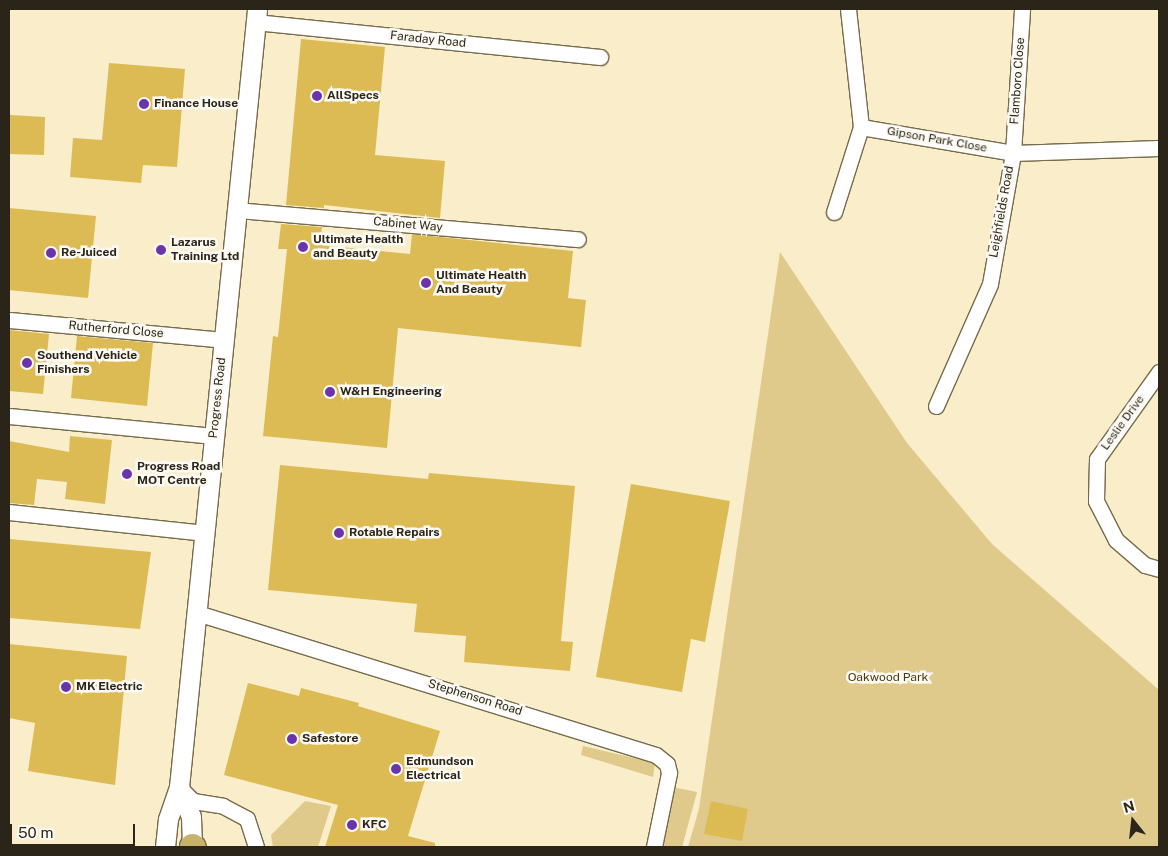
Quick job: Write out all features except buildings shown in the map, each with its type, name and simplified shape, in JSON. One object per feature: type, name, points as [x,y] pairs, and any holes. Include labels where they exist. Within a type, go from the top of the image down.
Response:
[{"type":"street","points":[[834,212],[861,127],[848,9]]},
{"type":"street","name":"Flamboro Close","points":[[1013,153],[1022,9]]},
{"type":"street","name":"Faraday Road","points":[[256,16],[600,57]]},
{"type":"street","name":"Progress Road","points":[[165,847],[168,819],[179,787],[256,16]]},
{"type":"street","name":"Gipson Park Close","points":[[861,127],[1013,153]]},
{"type":"street","name":"Leighfields Road","points":[[936,406],[990,284],[1013,153],[1159,148]]},
{"type":"street","name":"Cabinet Way","points":[[237,210],[578,239]]},
{"type":"street","name":"Rutherford Close","points":[[9,320],[224,340]]},
{"type":"street","name":"Leslie Drive","points":[[1158,378],[1097,459],[1096,501],[1116,540],[1145,564],[1159,569]]},
{"type":"street","points":[[9,416],[214,436]]},
{"type":"street","points":[[9,512],[205,533]]},
{"type":"street","name":"Stephenson Road","points":[[197,613],[586,731],[663,759],[669,773],[654,847]]},
{"type":"street","points":[[179,787],[193,801],[238,812],[248,819],[256,847]]},
{"type":"street","name":"Progress Road","points":[[179,787],[192,842]]},
{"type":"street","points":[[192,842],[197,813],[207,806],[215,806]]},
{"type":"green space","name":"Oakwood Park","points":[[780,252],[907,443],[992,544],[1159,690],[1159,847],[688,847],[699,809]]},
{"type":"green space","points":[[583,746],[655,763],[653,777],[581,755]]},
{"type":"green space","points":[[672,787],[697,792],[682,847],[655,847]]},
{"type":"green space","points":[[305,801],[331,806],[318,847],[273,847],[271,835]]},
{"type":"place","name":"AllSpecs","points":[[317,96]]},
{"type":"place","name":"Finance House","points":[[144,104]]},
{"type":"place","name":"Ultimate Health and Beauty","points":[[303,247]]},
{"type":"place","name":"Lazarus Training Ltd","points":[[161,250]]},
{"type":"place","name":"Re-Juiced","points":[[51,253]]},
{"type":"place","name":"Ultimate Health And Beauty","points":[[426,283]]},
{"type":"place","name":"Southend Vehicle Finishers","points":[[27,363]]},
{"type":"place","name":"W&H Engineering","points":[[330,392]]},
{"type":"place","name":"Progress Road MOT Centre","points":[[127,474]]},
{"type":"place","name":"Rotable Repairs","points":[[339,533]]},
{"type":"place","name":"MK Electric","points":[[66,687]]},
{"type":"place","name":"Safestore","points":[[292,739]]},
{"type":"place","name":"Edmundson Electrical","points":[[396,769]]},
{"type":"place","name":"KFC","points":[[352,825]]}]
